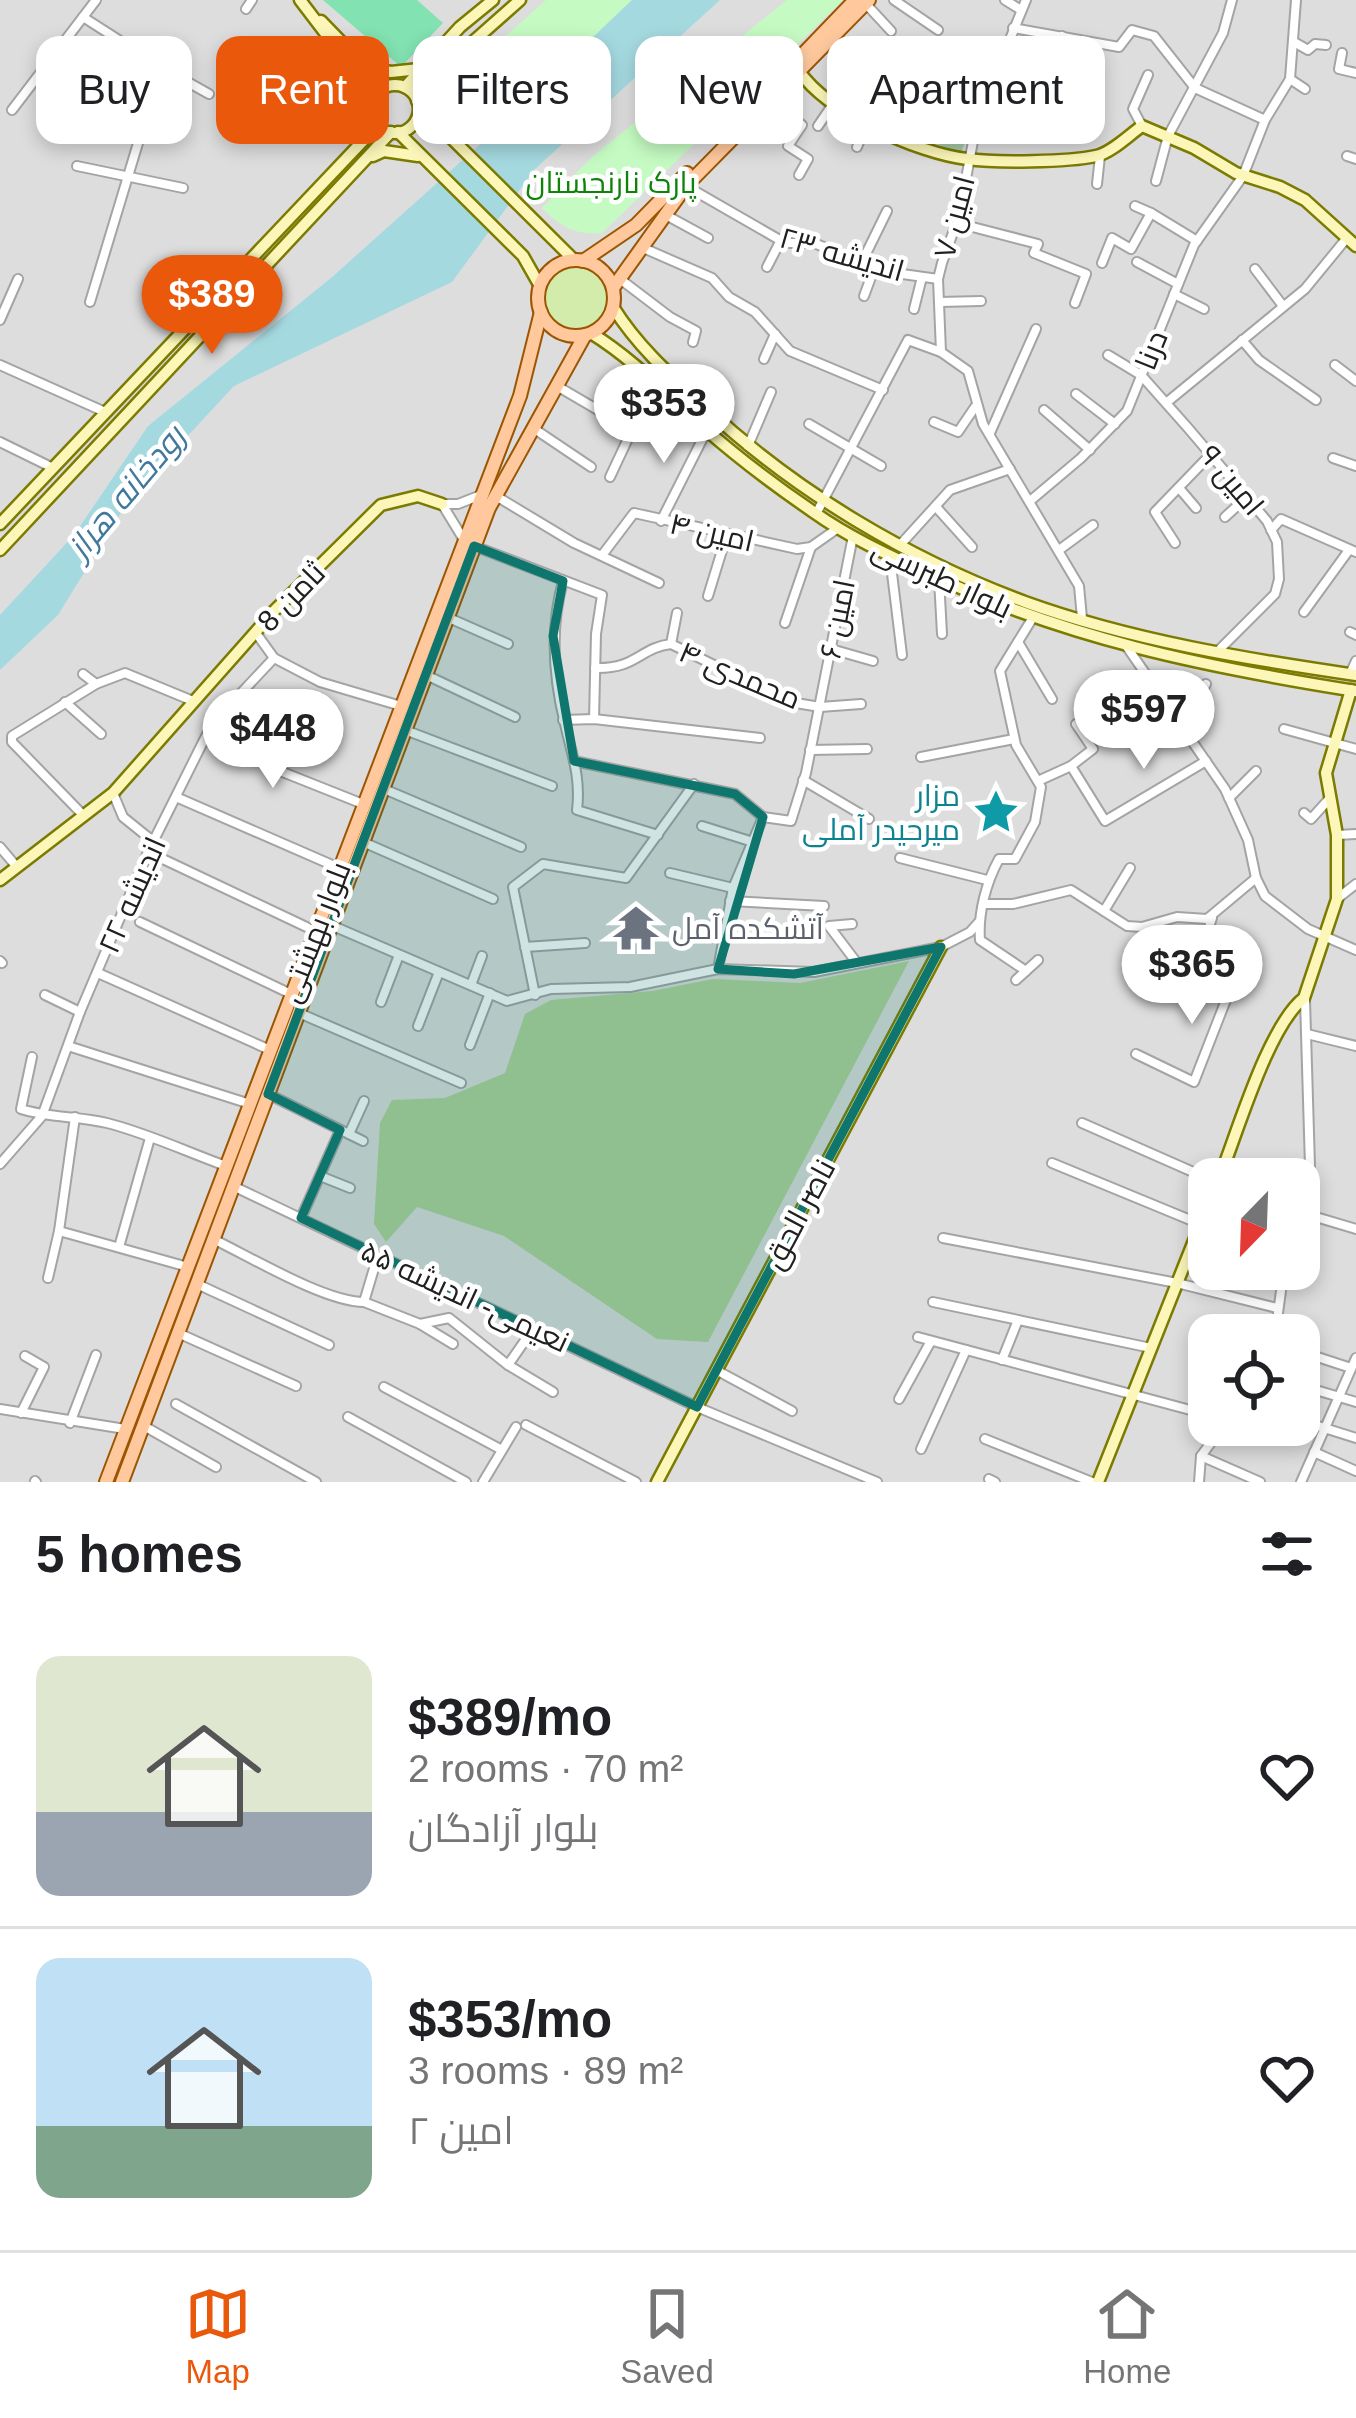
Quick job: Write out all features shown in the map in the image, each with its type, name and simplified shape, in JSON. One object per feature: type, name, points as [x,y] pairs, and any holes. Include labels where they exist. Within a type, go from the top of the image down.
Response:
[{"type":"main road","points":[[300,0],[331,36]]},
{"type":"main road","points":[[455,36],[493,0]]},
{"type":"main road","points":[[479,36],[520,0]]},
{"type":"main road","points":[[803,67],[863,1]]},
{"type":"main road","points":[[540,286],[553,268],[579,260],[636,225],[863,1]]},
{"type":"main road","points":[[803,77],[827,100]]},
{"type":"main road","points":[[389,87],[405,87],[413,78]]},
{"type":"main road","points":[[405,87],[413,97]]},
{"type":"main road","points":[[0,550],[365,158],[394,132],[413,123]]},
{"type":"main road","points":[[914,144],[968,160],[1100,156],[1142,126],[1243,176],[1305,200],[1351,243]]},
{"type":"main road","points":[[389,130],[523,256],[540,286],[541,312],[564,334],[588,334],[605,323],[614,307],[616,284],[640,246],[686,186],[728,144]]},
{"type":"main road","points":[[0,524],[358,144]]},
{"type":"main road","points":[[459,144],[546,234],[616,284]]},
{"type":"main road","points":[[365,158],[384,151],[412,152],[426,160]]},
{"type":"main road","points":[[224,283],[237,296]]},
{"type":"main road","points":[[204,305],[218,316]]},
{"type":"main road","name":"بلوار طبرسی","points":[[614,307],[642,348],[748,446],[824,501],[901,544],[1027,602],[1082,618],[1217,652],[1353,675]]},
{"type":"main road","name":"بلوار بهشتی","points":[[128,1480],[143,1426],[268,1094],[315,931],[400,706],[488,495],[541,312]]},
{"type":"main road","name":"بلوار طبرسی","points":[[588,334],[622,351],[707,430],[816,514],[939,579],[1032,619],[1125,645],[1246,674],[1353,691]]},
{"type":"main road","name":"بلوار بهشتی","points":[[488,495],[588,334]]},
{"type":"main road","name":"ثامن 8","points":[[0,880],[112,793],[274,610],[381,505],[418,496],[442,504]]},
{"type":"main road","name":"بلوار بهشتی","points":[[106,1482],[270,1051],[332,926],[447,618],[469,543]]},
{"type":"main road","points":[[1227,1158],[1279,1030],[1304,998],[1337,899],[1336,835],[1327,772],[1353,691]]},
{"type":"main road","name":"ناصر الحق","points":[[657,1482],[941,947]]},
{"type":"main road","points":[[1095,1482],[1188,1255]]},
{"type":"street","points":[[12,110],[96,0]]},
{"type":"street","points":[[894,0],[938,30]]},
{"type":"street","points":[[1005,0],[1024,5]]},
{"type":"street","points":[[1156,181],[1168,136],[1223,33],[1232,0]]},
{"type":"street","points":[[1296,0],[1290,79],[1305,89]]},
{"type":"street","points":[[863,1],[891,31]]},
{"type":"street","name":"امین ۷","points":[[941,352],[938,279],[957,223],[977,120],[1024,5]]},
{"type":"street","points":[[83,16],[114,36]]},
{"type":"street","points":[[1013,28],[1062,36]]},
{"type":"street","points":[[1105,44],[1119,47],[1132,30],[1154,36],[1195,88],[1264,120]]},
{"type":"street","points":[[1294,42],[1308,50],[1315,44],[1326,45]]},
{"type":"street","points":[[1342,53],[1339,69],[1356,73]]},
{"type":"street","points":[[1142,126],[1133,110],[1148,75]]},
{"type":"street","name":"درنا","points":[[1030,501],[1127,411],[1197,241],[1243,176],[1264,120],[1290,79]]},
{"type":"street","points":[[192,84],[209,94]]},
{"type":"street","points":[[818,126],[827,113]]},
{"type":"street","points":[[90,302],[138,144]]},
{"type":"street","points":[[789,144],[808,159],[799,175]]},
{"type":"street","points":[[1097,184],[1100,156]]},
{"type":"street","points":[[77,166],[183,188]]},
{"type":"street","name":"اندیشه ۲۳","points":[[686,186],[781,240],[814,243],[874,269],[938,279]]},
{"type":"street","points":[[1135,206],[1197,241]]},
{"type":"street","points":[[861,264],[887,211]]},
{"type":"street","points":[[1102,262],[1112,238],[1131,249],[1151,212]]},
{"type":"street","points":[[663,213],[709,238]]},
{"type":"street","points":[[957,223],[1038,244],[1034,253],[1086,274],[1075,303]]},
{"type":"street","points":[[767,267],[781,240]]},
{"type":"street","points":[[1166,403],[1305,290],[1351,243]]},
{"type":"street","points":[[640,246],[712,278],[729,297],[755,312],[790,350],[884,390]]},
{"type":"street","points":[[1137,262],[1204,309]]},
{"type":"street","points":[[864,296],[874,269]]},
{"type":"street","points":[[1255,269],[1283,306]]},
{"type":"street","points":[[914,309],[922,277]]},
{"type":"street","points":[[0,320],[18,279]]},
{"type":"street","points":[[616,284],[696,331],[693,342]]},
{"type":"street","points":[[940,302],[981,302]]},
{"type":"street","points":[[989,434],[1036,329]]},
{"type":"street","points":[[764,358],[775,334]]},
{"type":"street","points":[[816,514],[908,340],[941,352],[968,371],[989,434],[1079,586],[1082,618]]},
{"type":"street","points":[[1241,340],[1259,360],[1316,400]]},
{"type":"street","name":"امین ۹","points":[[1108,355],[1141,375],[1271,530],[1279,560],[1275,594],[1217,652]]},
{"type":"street","points":[[0,365],[106,412]]},
{"type":"street","points":[[1335,365],[1356,381]]},
{"type":"street","points":[[556,386],[632,430],[610,477]]},
{"type":"street","points":[[748,446],[771,392]]},
{"type":"street","points":[[1076,394],[1115,424]]},
{"type":"street","points":[[934,422],[958,433],[976,406]]},
{"type":"street","points":[[1044,410],[1090,450]]},
{"type":"street","points":[[809,424],[881,466]]},
{"type":"street","points":[[531,427],[591,467]]},
{"type":"street","points":[[661,521],[707,430]]},
{"type":"street","points":[[0,442],[53,468]]},
{"type":"street","points":[[1175,543],[1155,512],[1210,454]]},
{"type":"street","points":[[1333,458],[1356,466]]},
{"type":"street","points":[[901,544],[950,490],[1010,469]]},
{"type":"street","points":[[1179,488],[1196,508]]},
{"type":"street","points":[[442,504],[488,495],[659,583]]},
{"type":"street","points":[[1225,517],[1247,497]]},
{"type":"street","points":[[442,504],[469,543],[599,592],[603,599],[594,719]]},
{"type":"street","points":[[936,508],[972,547]]},
{"type":"street","name":"امین ۴","points":[[603,554],[629,515],[638,512],[776,546],[811,547]]},
{"type":"street","points":[[1271,530],[1281,519],[1353,551],[1304,612]]},
{"type":"street","points":[[1058,550],[1093,525]]},
{"type":"street","points":[[785,623],[811,547],[838,528]]},
{"type":"street","points":[[708,596],[727,534]]},
{"type":"street","name":"امین ۶","points":[[805,776],[853,536]]},
{"type":"street","points":[[890,556],[902,656]]},
{"type":"street","points":[[939,579],[942,634]]},
{"type":"street","points":[[563,581],[553,636],[563,720],[579,790],[577,810],[658,835]]},
{"type":"street","points":[[671,644],[677,613]]},
{"type":"street","points":[[447,618],[508,644]]},
{"type":"street","points":[[1026,971],[980,940],[979,922],[987,880],[999,859],[1015,859],[1035,822],[1041,787],[1014,739],[1000,671],[1032,619]]},
{"type":"street","points":[[256,634],[274,658],[320,682],[400,706]]},
{"type":"street","points":[[1018,642],[1052,699]]},
{"type":"street","name":"محمدی ۴","points":[[595,668],[625,667],[658,646],[671,644],[790,702],[820,707]]},
{"type":"street","points":[[1125,645],[1229,798],[1265,896],[1326,938],[1356,950]]},
{"type":"street","points":[[831,649],[873,661]]},
{"type":"street","name":"اندیشه ۲۲","points":[[42,1116],[148,852],[213,723],[274,658]]},
{"type":"street","points":[[1353,675],[1356,661]]},
{"type":"street","points":[[82,814],[12,742],[12,736],[120,672],[193,701]]},
{"type":"street","points":[[83,674],[96,684]]},
{"type":"street","points":[[426,675],[514,718]]},
{"type":"street","points":[[1183,728],[1206,684]]},
{"type":"street","points":[[65,702],[101,734]]},
{"type":"street","points":[[820,707],[861,704]]},
{"type":"street","points":[[563,720],[594,719],[760,738]]},
{"type":"street","points":[[213,723],[272,755],[275,769],[363,804]]},
{"type":"street","points":[[1038,781],[1094,749],[1076,724]]},
{"type":"street","points":[[1284,729],[1356,749]]},
{"type":"street","points":[[405,730],[553,786]]},
{"type":"street","points":[[921,757],[1014,739]]},
{"type":"street","points":[[810,751],[867,749]]},
{"type":"street","points":[[574,761],[735,794],[763,817],[791,821],[805,776],[869,819]]},
{"type":"street","points":[[1071,766],[1105,821],[1206,761]]},
{"type":"street","points":[[1229,798],[1256,771]]},
{"type":"street","points":[[535,995],[513,887],[543,863],[626,878],[694,784]]},
{"type":"street","points":[[383,789],[521,847]]},
{"type":"street","points":[[112,793],[124,817],[154,842]]},
{"type":"street","points":[[1304,813],[1311,819],[1331,796]]},
{"type":"street","points":[[176,797],[339,868]]},
{"type":"street","points":[[718,969],[733,888],[763,817]]},
{"type":"street","points":[[702,826],[753,842]]},
{"type":"street","points":[[1336,835],[1356,834]]},
{"type":"street","points":[[363,842],[494,899]]},
{"type":"street","points":[[0,847],[16,866]]},
{"type":"street","points":[[148,852],[315,931]]},
{"type":"street","points":[[900,858],[987,880]]},
{"type":"street","points":[[1104,911],[1130,868]]},
{"type":"street","points":[[670,873],[733,888]]},
{"type":"street","points":[[1136,1054],[1194,1082],[1231,987],[1200,955],[1212,916],[1256,878]]},
{"type":"street","points":[[1337,899],[1356,884]]},
{"type":"street","points":[[984,904],[1012,904],[1071,890],[1118,922],[1136,928],[1177,917],[1212,916]]},
{"type":"street","points":[[730,902],[824,906]]},
{"type":"street","points":[[140,922],[295,1004],[461,1083]]},
{"type":"street","points":[[332,926],[507,1001],[551,989],[631,987],[718,969],[794,974],[941,947],[979,922]]},
{"type":"street","points":[[852,924],[829,926],[857,963]]},
{"type":"street","points":[[525,946],[585,943]]},
{"type":"street","points":[[381,1002],[399,955]]},
{"type":"street","points":[[471,985],[482,956]]},
{"type":"street","points":[[1016,980],[1038,960]]},
{"type":"street","points":[[418,1025],[439,972]]},
{"type":"street","points":[[98,973],[270,1051]]},
{"type":"street","points":[[470,1045],[490,993]]},
{"type":"street","points":[[45,994],[80,1012]]},
{"type":"street","points":[[1304,998],[1310,1158]]},
{"type":"street","points":[[1307,1034],[1356,1046]]},
{"type":"street","points":[[68,1046],[250,1103]]},
{"type":"street","points":[[32,1057],[21,1109],[42,1116],[75,1117],[226,1166]]},
{"type":"street","points":[[268,1094],[363,1141]]},
{"type":"street","points":[[301,1218],[364,1100]]},
{"type":"street","points":[[0,1164],[42,1116]]},
{"type":"street","points":[[48,1278],[75,1117]]},
{"type":"street","points":[[1082,1124],[1188,1170]]},
{"type":"street","points":[[119,1247],[150,1138]]},
{"type":"street","points":[[1052,1163],[1188,1219]]},
{"type":"street","points":[[320,1176],[350,1188]]},
{"type":"street","name":"نعیمی- اندیشه ۵۵","points":[[233,1186],[697,1407],[878,1482]]},
{"type":"street","points":[[1320,1218],[1356,1229]]},
{"type":"street","points":[[59,1231],[188,1268]]},
{"type":"street","points":[[943,1238],[1177,1283],[1277,1309]]},
{"type":"street","points":[[214,1239],[351,1302],[420,1324],[453,1345]]},
{"type":"street","points":[[364,1303],[377,1255]]},
{"type":"street","points":[[196,1284],[329,1345]]},
{"type":"street","points":[[1277,1314],[1280,1290]]},
{"type":"street","points":[[933,1302],[1151,1348]]},
{"type":"street","points":[[420,1324],[449,1318],[508,1365],[553,1393]]},
{"type":"street","points":[[1002,1360],[1018,1320]]},
{"type":"street","points":[[508,1365],[533,1329]]},
{"type":"street","points":[[178,1333],[296,1386]]},
{"type":"street","points":[[918,1337],[1188,1410]]},
{"type":"street","points":[[899,1399],[931,1341]]},
{"type":"street","points":[[921,1449],[966,1350]]},
{"type":"street","points":[[21,1414],[44,1367],[25,1355]]},
{"type":"street","points":[[70,1423],[96,1355]]},
{"type":"street","points":[[1320,1358],[1351,1368]]},
{"type":"street","points":[[1300,1482],[1356,1358]]},
{"type":"street","points":[[716,1370],[792,1411]]},
{"type":"street","points":[[384,1387],[502,1450]]},
{"type":"street","points":[[1320,1391],[1356,1402]]},
{"type":"street","points":[[176,1404],[316,1482]]},
{"type":"street","points":[[0,1409],[126,1429]]},
{"type":"street","points":[[348,1418],[466,1482]]},
{"type":"street","points":[[1320,1425],[1356,1438]]},
{"type":"street","points":[[143,1426],[216,1467]]},
{"type":"street","points":[[483,1482],[521,1426],[636,1482]]},
{"type":"street","points":[[986,1439],[1095,1482]]},
{"type":"street","points":[[1199,1482],[1202,1456],[1209,1446]]},
{"type":"street","points":[[1314,1451],[1356,1471]]},
{"type":"street","points":[[1202,1456],[1260,1482]]},
{"type":"highlighted area","points":[[474,546],[563,581],[553,636],[574,761],[735,794],[763,817],[718,969],[794,974],[941,947],[697,1407],[301,1218],[340,1130],[268,1094]]},
{"type":"shaded area","points":[[0,0],[1356,0],[1356,1482],[0,1482]]},
{"type":"green space","points":[[323,0],[417,0],[443,23],[431,36],[413,36],[413,54],[401,67],[389,57],[389,36],[365,36]]},
{"type":"green space","points":[[546,0],[632,0],[594,36],[506,36]]},
{"type":"green space","points":[[787,0],[843,0],[803,39],[742,36]]},
{"type":"green space","name":"پارک نارنجستان","points":[[635,122],[635,144],[694,144],[602,233],[569,228],[542,208]]},
{"type":"green space","points":[[937,144],[964,144],[961,153]]},
{"type":"green space","points":[[576,260],[603,271],[614,298],[603,325],[576,336],[549,325],[538,298],[549,271]]},
{"type":"green space","points":[[909,961],[708,1342],[657,1339],[504,1236],[417,1207],[386,1242],[374,1224],[380,1123],[392,1100],[445,1098],[505,1073],[525,1014],[551,1000],[652,991],[713,979],[800,983]]},
{"type":"water","points":[[632,0],[720,0],[681,36],[635,36],[635,78],[611,100],[611,36],[594,36]]},
{"type":"water","name":"رودخانه هراز","points":[[481,144],[562,144],[535,169],[452,282],[234,386],[130,498],[58,615],[0,670],[0,615],[74,535],[148,426],[331,278]]},
{"type":"place","name":"مزار میرحیدر آملی","points":[[996,812]]},
{"type":"place","name":"آتشکده آمل","points":[[636,928]]}]
